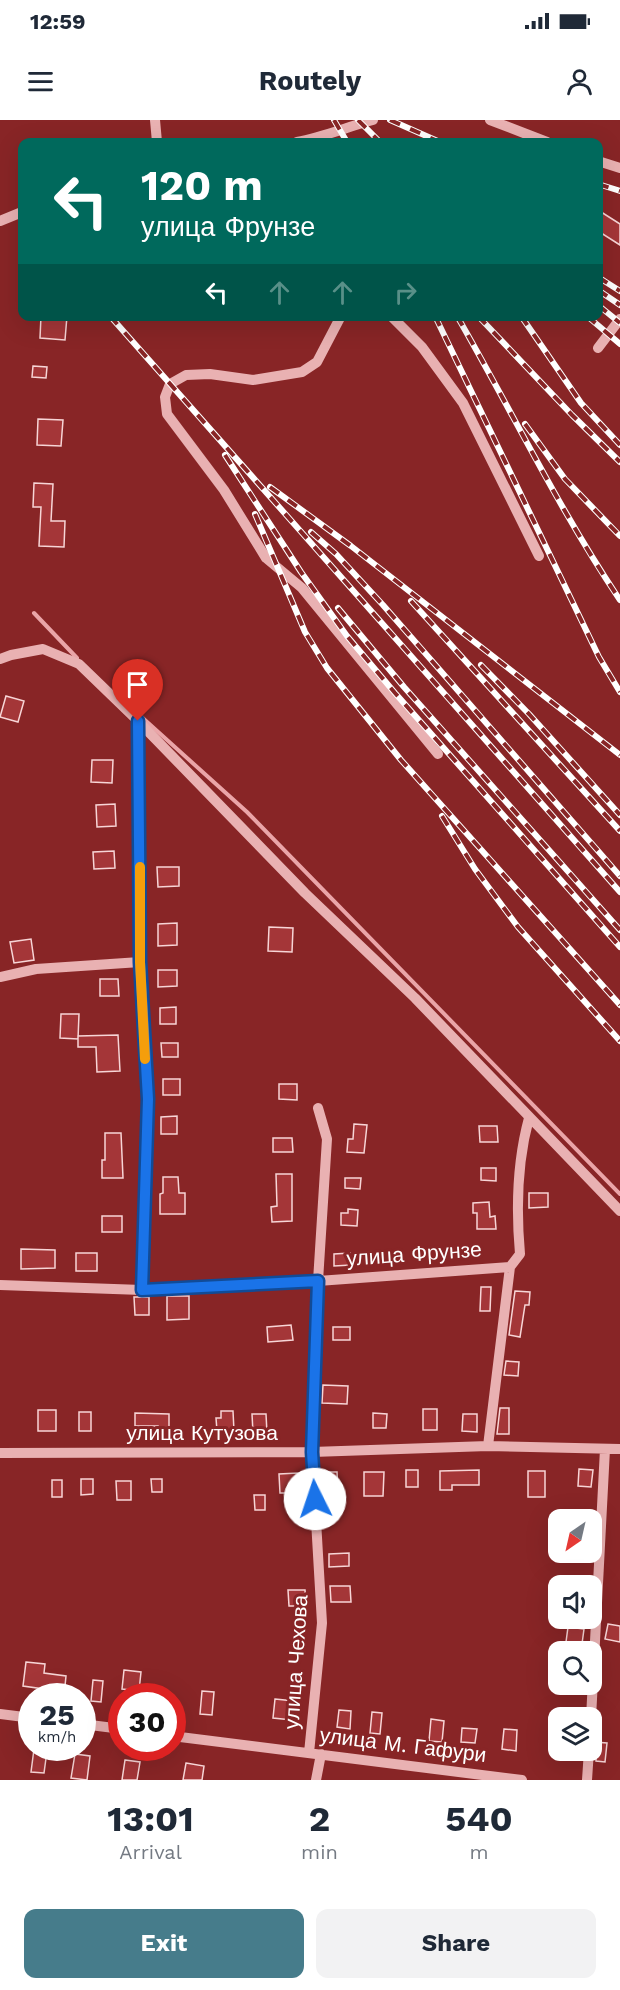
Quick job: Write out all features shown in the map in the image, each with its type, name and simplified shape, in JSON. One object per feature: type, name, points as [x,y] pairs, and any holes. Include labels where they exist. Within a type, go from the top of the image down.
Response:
[{"type":"street","points":[[155,120],[157,138]]},
{"type":"street","points":[[324,138],[340,129],[373,120]]},
{"type":"street","points":[[490,120],[537,138]]},
{"type":"street","points":[[603,163],[620,168]]},
{"type":"street","points":[[0,221],[18,214]]},
{"type":"street","points":[[598,348],[620,319]]},
{"type":"street","points":[[337,321],[316,362],[302,372],[254,380],[210,374],[186,375],[170,384],[165,397],[167,414],[224,490],[266,558],[302,588],[438,754]]},
{"type":"street","points":[[396,321],[422,347],[463,403],[539,556]]},
{"type":"street","points":[[0,659],[43,649],[79,664],[138,721],[304,893],[415,998],[620,1212]]},
{"type":"street","points":[[138,721],[140,962],[148,1099],[142,1290]]},
{"type":"street","points":[[0,977],[36,969],[140,962]]},
{"type":"street","name":"улица Чехова","points":[[309,1753],[322,1623],[312,1452],[318,1281],[327,1138],[318,1108]]},
{"type":"street","points":[[489,1446],[510,1267],[520,1254],[517,1224],[520,1161],[529,1118]]},
{"type":"street","name":"улица Фрунзе","points":[[0,1285],[142,1290],[318,1281],[510,1267]]},
{"type":"street","name":"улица Кутузова","points":[[0,1453],[312,1452],[489,1446],[620,1449]]},
{"type":"street","points":[[592,1707],[605,1449]]},
{"type":"street","points":[[0,1714],[18,1716]]},
{"type":"street","name":"улица М. Гафури","points":[[186,1738],[522,1780]]},
{"type":"street","name":"улица Чехова","points":[[316,1780],[321,1754]]},
{"type":"street","points":[[587,1780],[588,1761]]},
{"type":"building","points":[[603,213],[620,224],[620,245],[603,234]]},
{"type":"building","points":[[41,321],[67,321],[65,340],[40,338]]},
{"type":"building","points":[[33,366],[47,367],[46,378],[32,377]]},
{"type":"building","points":[[38,419],[63,420],[61,446],[37,445]]},
{"type":"building","points":[[34,483],[53,484],[51,521],[65,521],[64,547],[39,546],[41,507],[33,507]]},
{"type":"building","points":[[6,696],[24,701],[18,722],[0,717]]},
{"type":"building","points":[[92,760],[113,760],[112,783],[91,782]]},
{"type":"building","points":[[115,804],[116,826],[97,827],[96,805]]},
{"type":"building","points":[[114,851],[115,868],[94,869],[93,852]]},
{"type":"building","points":[[157,867],[179,867],[179,886],[158,887]]},
{"type":"building","points":[[177,923],[177,945],[158,946],[158,924]]},
{"type":"building","points":[[269,927],[293,928],[292,952],[268,951]]},
{"type":"building","points":[[31,939],[34,960],[14,963],[10,942]]},
{"type":"building","points":[[158,970],[177,970],[177,986],[158,987]]},
{"type":"building","points":[[100,979],[118,979],[119,996],[100,996]]},
{"type":"building","points":[[176,1007],[176,1024],[160,1024],[160,1008]]},
{"type":"building","points":[[61,1014],[79,1014],[78,1039],[60,1038]]},
{"type":"building","points":[[118,1035],[120,1071],[97,1072],[96,1047],[78,1047],[78,1036]]},
{"type":"building","points":[[161,1043],[178,1043],[178,1057],[162,1057]]},
{"type":"building","points":[[163,1079],[180,1079],[180,1095],[163,1095]]},
{"type":"building","points":[[279,1084],[297,1084],[297,1100],[279,1099]]},
{"type":"building","points":[[177,1116],[177,1134],[161,1134],[161,1117]]},
{"type":"building","points":[[354,1124],[367,1125],[364,1153],[347,1152],[348,1139],[353,1139]]},
{"type":"building","points":[[479,1126],[497,1126],[498,1142],[480,1142]]},
{"type":"building","points":[[105,1133],[121,1133],[123,1178],[102,1178]]},
{"type":"building","points":[[273,1138],[292,1138],[293,1152],[273,1152]]},
{"type":"building","points":[[481,1168],[496,1168],[496,1181],[481,1180]]},
{"type":"building","points":[[276,1174],[292,1174],[292,1221],[272,1222],[271,1207],[277,1206]]},
{"type":"building","points":[[163,1177],[178,1177],[179,1193],[185,1193],[185,1214],[160,1214]]},
{"type":"building","points":[[345,1178],[361,1178],[360,1189],[345,1188]]},
{"type":"building","points":[[529,1193],[548,1193],[548,1207],[529,1208]]},
{"type":"building","points":[[489,1202],[490,1217],[495,1216],[496,1229],[477,1229],[477,1213],[473,1213],[473,1203]]},
{"type":"building","points":[[348,1209],[358,1210],[357,1226],[341,1225],[341,1213],[348,1213]]},
{"type":"building","points":[[102,1216],[122,1216],[122,1232],[102,1232]]},
{"type":"building","points":[[21,1249],[55,1250],[55,1268],[21,1269]]},
{"type":"building","points":[[76,1253],[97,1253],[97,1271],[76,1271]]},
{"type":"building","points":[[350,1253],[351,1265],[334,1266],[334,1254]]},
{"type":"building","points":[[481,1287],[491,1287],[490,1311],[480,1311]]},
{"type":"building","points":[[515,1291],[530,1292],[529,1305],[525,1305],[520,1337],[509,1335]]},
{"type":"building","points":[[167,1296],[189,1296],[189,1319],[167,1320]]},
{"type":"building","points":[[134,1297],[149,1297],[149,1315],[135,1315]]},
{"type":"building","points":[[291,1325],[293,1340],[268,1342],[267,1327]]},
{"type":"building","points":[[333,1327],[350,1327],[350,1340],[333,1340]]},
{"type":"building","points":[[506,1361],[519,1362],[518,1376],[504,1375]]},
{"type":"building","points":[[323,1385],[348,1386],[347,1404],[322,1403]]},
{"type":"building","points":[[500,1408],[509,1408],[509,1434],[497,1434]]},
{"type":"building","points":[[423,1409],[437,1409],[437,1430],[423,1430]]},
{"type":"building","points":[[38,1410],[56,1410],[56,1431],[38,1431]]},
{"type":"building","points":[[221,1411],[233,1411],[234,1431],[217,1431],[216,1418],[221,1418]]},
{"type":"building","points":[[79,1412],[91,1412],[91,1431],[79,1431]]},
{"type":"building","points":[[135,1413],[169,1414],[169,1431],[158,1431],[158,1426],[135,1426]]},
{"type":"building","points":[[373,1413],[387,1414],[386,1428],[373,1428]]},
{"type":"building","points":[[252,1414],[266,1414],[267,1433],[253,1433]]},
{"type":"building","points":[[463,1414],[477,1414],[477,1432],[462,1431]]},
{"type":"building","points":[[579,1469],[593,1470],[591,1487],[578,1486]]},
{"type":"building","points":[[406,1470],[418,1470],[418,1487],[406,1487]]},
{"type":"building","points":[[479,1470],[479,1485],[452,1485],[452,1490],[440,1490],[440,1471]]},
{"type":"building","points":[[528,1471],[545,1471],[545,1497],[528,1497]]},
{"type":"building","points":[[323,1472],[337,1472],[338,1491],[324,1491]]},
{"type":"building","points":[[364,1472],[384,1472],[383,1496],[364,1496]]},
{"type":"building","points":[[298,1473],[298,1493],[280,1493],[279,1474]]},
{"type":"building","points":[[81,1479],[93,1479],[93,1494],[81,1495]]},
{"type":"building","points":[[151,1479],[162,1479],[162,1492],[152,1492]]},
{"type":"building","points":[[52,1480],[62,1480],[62,1497],[52,1497]]},
{"type":"building","points":[[116,1481],[131,1481],[131,1500],[117,1500]]},
{"type":"building","points":[[254,1495],[265,1495],[265,1510],[255,1510]]},
{"type":"building","points":[[349,1553],[349,1566],[329,1567],[329,1554]]},
{"type":"building","points":[[330,1586],[350,1586],[351,1602],[331,1602]]},
{"type":"building","points":[[288,1590],[305,1590],[306,1606],[289,1606]]},
{"type":"building","points":[[608,1624],[620,1626],[620,1642],[605,1639]]},
{"type":"building","points":[[568,1629],[584,1629],[582,1641],[566,1641]]},
{"type":"building","points":[[26,1662],[45,1664],[44,1673],[66,1676],[65,1683],[23,1683]]},
{"type":"building","points":[[124,1670],[141,1672],[140,1683],[123,1683]]},
{"type":"building","points":[[93,1680],[103,1681],[101,1702],[96,1702],[96,1683],[93,1683]]},
{"type":"building","points":[[202,1691],[214,1692],[212,1715],[200,1714]]},
{"type":"building","points":[[275,1699],[294,1701],[292,1720],[273,1718]]},
{"type":"building","points":[[339,1710],[351,1711],[350,1729],[337,1727]]},
{"type":"building","points":[[372,1712],[382,1713],[380,1734],[370,1733]]},
{"type":"building","points":[[431,1719],[444,1721],[442,1742],[429,1741]]},
{"type":"building","points":[[462,1728],[477,1729],[475,1743],[461,1742]]},
{"type":"building","points":[[504,1729],[517,1730],[516,1751],[502,1749]]},
{"type":"building","points":[[602,1743],[607,1743],[605,1762],[596,1761],[602,1761]]},
{"type":"building","points":[[32,1761],[46,1761],[44,1773],[31,1772]]},
{"type":"building","points":[[74,1761],[89,1761],[87,1780],[71,1778]]},
{"type":"building","points":[[125,1761],[140,1762],[137,1780],[122,1780]]},
{"type":"building","points":[[186,1763],[204,1766],[202,1780],[183,1780]]},
{"type":"waterway","points":[[34,613],[77,658]]},
{"type":"waterway","points":[[136,712],[247,812],[620,1194]]},
{"type":"railway","points":[[334,120],[345,138]]},
{"type":"railway","points":[[358,120],[376,138]]},
{"type":"railway","points":[[390,120],[431,138]]},
{"type":"railway","points":[[603,186],[620,191]]},
{"type":"railway","points":[[603,280],[620,291]]},
{"type":"railway","points":[[603,293],[620,305]]},
{"type":"railway","points":[[603,309],[620,323]]},
{"type":"railway","points":[[114,321],[620,892]]},
{"type":"railway","points":[[437,321],[599,657],[620,692]]},
{"type":"railway","points":[[460,321],[556,496],[620,600]]},
{"type":"railway","points":[[483,321],[620,462]]},
{"type":"railway","points":[[524,321],[581,403],[620,445]]},
{"type":"railway","points":[[593,321],[620,344]]},
{"type":"railway","points":[[525,424],[565,479],[620,536]]},
{"type":"railway","points":[[225,455],[301,572],[347,636],[620,947]]},
{"type":"railway","points":[[270,487],[351,546],[620,755]]},
{"type":"railway","points":[[255,514],[305,632],[327,668],[401,760],[620,1005]]},
{"type":"railway","points":[[311,532],[336,554],[383,605],[620,876]]},
{"type":"railway","points":[[411,601],[620,831]]},
{"type":"railway","points":[[338,608],[404,687],[620,930]]},
{"type":"railway","points":[[481,665],[529,714],[620,815]]},
{"type":"railway","points":[[442,816],[475,869],[518,927],[620,1041]]},
{"type":"slow traffic","points":[[140,867],[140,962],[145,1059]]},
{"type":"route","points":[[138,721],[140,962],[148,1099],[142,1290],[318,1281],[312,1452],[315,1499]]}]
